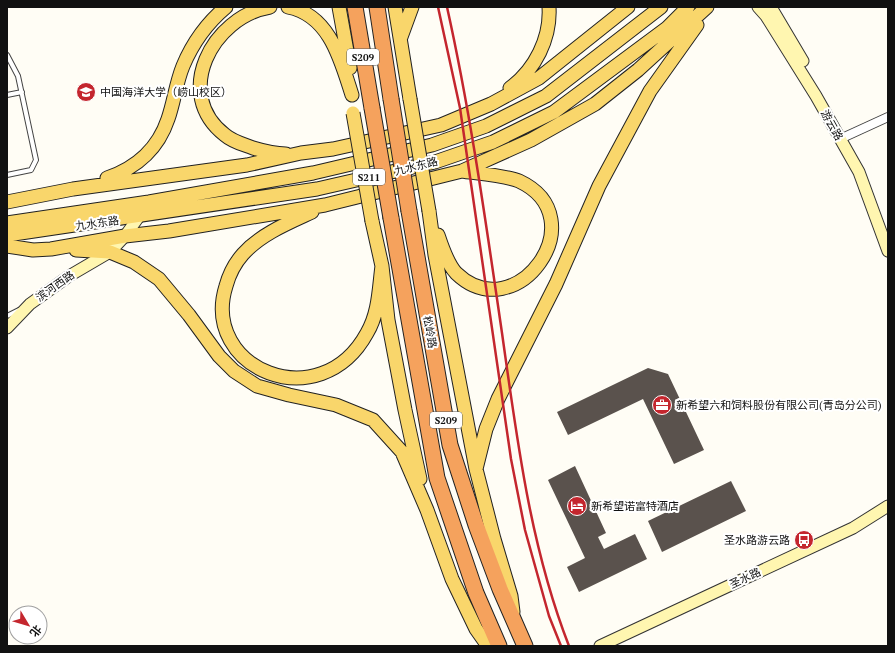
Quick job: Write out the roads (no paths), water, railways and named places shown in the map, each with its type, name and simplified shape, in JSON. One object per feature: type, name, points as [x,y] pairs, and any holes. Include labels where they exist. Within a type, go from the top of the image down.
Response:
[{"type":"highway","name":"松岭路","points":[[355,7],[390,218],[437,478],[476,593],[499,646]]},
{"type":"highway","name":"松岭路","points":[[377,7],[409,211],[450,445],[500,589],[525,646]]},
{"type":"main road","points":[[73,189],[123,173],[139,162],[152,149],[161,136],[168,119],[181,73],[192,47],[211,20],[226,7]]},
{"type":"main road","points":[[270,7],[250,12],[226,29],[217,38],[204,61],[201,88],[203,102],[207,113],[214,124],[225,135],[237,143],[282,154],[333,149],[441,125],[478,110],[539,78],[628,7]]},
{"type":"main road","points":[[288,7],[306,14],[332,39],[352,95]]},
{"type":"main road","points":[[339,7],[351,72],[354,113],[372,221],[382,266],[388,320],[403,402],[427,510]]},
{"type":"main road","points":[[395,7],[435,254],[476,469],[494,539],[511,596],[514,620]]},
{"type":"main road","points":[[401,39],[412,7]]},
{"type":"main road","points":[[478,110],[520,80],[544,46],[550,21],[549,7]]},
{"type":"main road","name":"九水东路","points":[[7,223],[149,202],[320,171],[432,145],[486,126],[546,96],[661,7]]},
{"type":"main road","name":"九水东路","points":[[7,235],[139,217],[317,189],[435,162],[493,142],[554,112],[667,28],[688,7]]},
{"type":"main road","points":[[51,249],[125,236],[169,232],[325,205],[462,171],[531,140],[595,104],[638,70],[708,7]]},
{"type":"main road","points":[[476,469],[486,428],[498,399],[556,284],[599,186],[650,91],[708,7]]},
{"type":"main road","name":"游云路","points":[[758,7],[766,16],[843,138],[865,169],[888,229]]},
{"type":"main road","name":"游云路","points":[[771,7],[843,138],[859,172],[888,251]]},
{"type":"main road","points":[[7,202],[73,189],[247,165],[301,153]]},
{"type":"main road","points":[[429,211],[445,254],[456,272],[467,281],[483,288],[496,289],[520,283],[539,266],[550,245],[552,231],[549,214],[542,200],[518,181],[462,171]]},
{"type":"main road","name":"滨河西路","points":[[7,328],[30,304],[69,276],[110,252],[125,236],[149,202]]},
{"type":"main road","points":[[325,205],[275,230],[251,246],[234,267],[223,294],[222,311],[231,341],[239,352],[264,371],[279,377],[294,379],[311,378],[334,369],[354,354],[368,333],[376,312],[382,266]]},
{"type":"main road","points":[[7,246],[33,250],[51,249],[110,252],[134,262],[159,279],[189,315],[219,356],[234,371],[257,386],[289,395],[336,405],[373,420],[402,452],[427,510],[452,579],[476,629],[488,646]]},
{"type":"main road","name":"圣水路","points":[[600,646],[853,528],[888,506]]},
{"type":"street","points":[[843,138],[888,117]]},
{"type":"lane","points":[[7,55],[18,76],[36,160],[31,170],[7,175]]},
{"type":"lane","points":[[7,95],[22,92]]},
{"type":"lane","points":[[7,316],[30,304]]},
{"type":"railway","points":[[438,7],[460,108],[511,459],[525,530],[549,616],[561,646]]},
{"type":"railway","points":[[447,7],[478,170],[513,413],[526,492],[544,570],[569,646]]},
{"type":"place","name":"中国海洋大学（崂山校区）","points":[[86,92]]},
{"type":"place","name":"新希望六和饲料股份有限公司(青岛分公司)","points":[[662,405]]},
{"type":"place","name":"新希望诺富特酒店","points":[[577,506]]},
{"type":"place","name":"圣水路游云路","points":[[804,540]]}]
